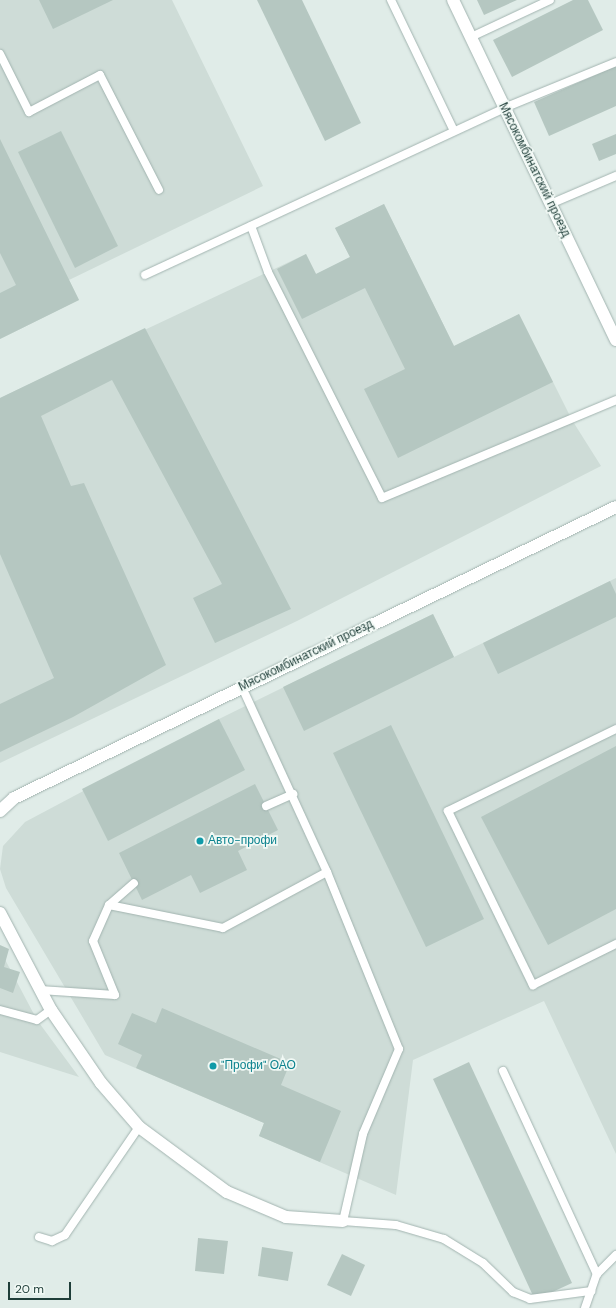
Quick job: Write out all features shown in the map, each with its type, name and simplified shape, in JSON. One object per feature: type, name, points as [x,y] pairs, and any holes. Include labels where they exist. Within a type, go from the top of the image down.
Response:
[{"type":"street","name":"Мясокомбинатский проезд","points":[[453,0],[616,340]]},
{"type":"street","name":"Мясокомбинатский проезд","points":[[0,811],[14,798],[242,686],[616,507]]},
{"type":"street","points":[[0,913],[3,926],[51,1010],[101,1084],[140,1127],[227,1192],[286,1218],[343,1221]]},
{"type":"lane","points":[[391,0],[454,131]]},
{"type":"lane","points":[[471,37],[550,0]]},
{"type":"lane","points":[[0,54],[29,112],[100,75],[159,190]]},
{"type":"lane","points":[[145,275],[504,108],[616,62]]},
{"type":"lane","points":[[550,204],[616,176]]},
{"type":"lane","points":[[251,226],[268,272],[382,498],[616,400]]},
{"type":"lane","points":[[242,686],[293,794],[327,872],[399,1049],[362,1134],[343,1221],[396,1225],[444,1239],[483,1263],[513,1292],[530,1299],[591,1291]]},
{"type":"lane","points":[[616,729],[448,811],[533,985],[616,944]]},
{"type":"lane","points":[[266,806],[293,794]]},
{"type":"lane","points":[[109,905],[223,928],[327,872]]},
{"type":"lane","points":[[40,990],[115,995],[93,941],[109,905],[134,883]]},
{"type":"lane","points":[[0,1010],[37,1020],[51,1010]]},
{"type":"lane","points":[[503,1071],[597,1274]]},
{"type":"lane","points":[[39,1237],[52,1241],[65,1235],[140,1127]]},
{"type":"lane","points":[[586,1307],[597,1274],[616,1255]]},
{"type":"shaded area","points":[[0,0],[172,0],[263,186],[69,280],[79,300],[0,339]]},
{"type":"shaded area","points":[[384,204],[454,346],[519,314],[572,420],[601,466],[297,621],[0,763],[0,398],[306,254],[316,274],[350,257],[335,228]]},
{"type":"shaded area","points":[[616,578],[616,1154],[544,1001],[413,1060],[396,1195],[259,1136],[264,1123],[105,1055],[6,888],[0,869],[3,846],[25,822],[219,719],[433,614],[454,657]]},
{"type":"shaded area","points":[[0,950],[37,1020],[79,1077],[0,1052]]},
{"type":"building","points":[[39,0],[113,0],[53,29]]},
{"type":"building","points":[[257,0],[302,0],[361,123],[325,141]]},
{"type":"building","points":[[477,0],[517,0],[484,15]]},
{"type":"building","points":[[573,0],[588,0],[603,30],[512,77],[493,40]]},
{"type":"building","points":[[616,66],[616,106],[549,136],[534,102]]},
{"type":"building","points":[[61,131],[118,246],[75,268],[18,152]]},
{"type":"building","points":[[616,134],[616,154],[599,161],[592,144]]},
{"type":"building","points":[[0,139],[79,300],[0,339],[0,293],[16,285],[0,253]]},
{"type":"building","points":[[384,204],[454,346],[519,314],[553,382],[398,458],[364,389],[405,369],[365,288],[302,319],[277,269],[306,254],[316,274],[350,257],[335,228]]},
{"type":"building","points":[[145,328],[291,609],[215,643],[193,598],[222,584],[112,380],[41,416],[71,486],[84,483],[166,665],[73,717],[0,752],[0,704],[54,678],[0,554],[0,398]]},
{"type":"building","points":[[610,581],[616,594],[616,617],[498,674],[483,643]]},
{"type":"building","points":[[433,614],[454,657],[304,731],[283,687]]},
{"type":"building","points":[[219,719],[245,770],[108,841],[82,789]]},
{"type":"building","points":[[391,725],[484,919],[426,947],[333,753]]},
{"type":"building","points":[[616,746],[616,909],[548,945],[481,817]]},
{"type":"building","name":"Авто-профи","points":[[255,784],[278,830],[238,851],[247,870],[200,893],[191,875],[142,900],[119,853]]},
{"type":"building","points":[[0,945],[9,949],[4,967],[20,972],[13,993],[0,988]]},
{"type":"building","name":"\"Профи\" ОАО","points":[[162,1008],[290,1063],[281,1085],[341,1111],[320,1162],[259,1136],[264,1123],[136,1068],[142,1055],[118,1044],[132,1013],[156,1023]]},
{"type":"building","points":[[469,1062],[572,1283],[535,1300],[433,1079]]},
{"type":"building","points":[[198,1238],[228,1241],[224,1274],[195,1271]]},
{"type":"building","points":[[262,1247],[293,1252],[288,1281],[258,1276]]},
{"type":"building","points":[[342,1254],[365,1265],[351,1296],[327,1285]]},
{"type":"place","name":"Авто-профи","points":[[200,841]]},
{"type":"place","name":"\"Профи\" ОАО","points":[[213,1066]]}]
